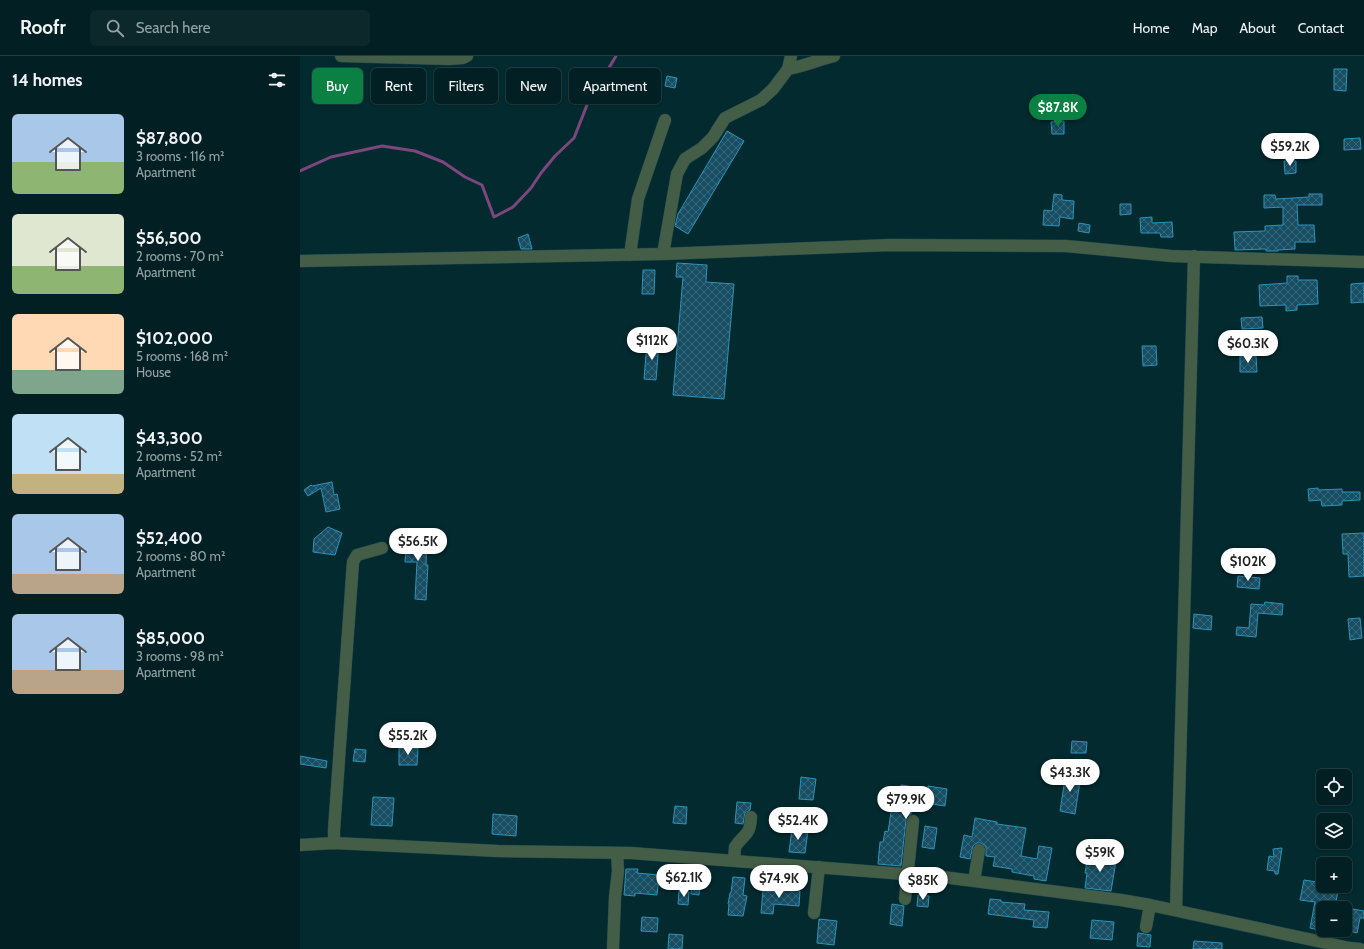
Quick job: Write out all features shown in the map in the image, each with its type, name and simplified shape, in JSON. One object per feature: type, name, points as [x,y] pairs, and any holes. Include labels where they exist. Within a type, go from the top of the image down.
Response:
[{"type":"street","points":[[341,56],[449,59],[463,58],[467,56]]},
{"type":"street","points":[[663,254],[677,174],[685,159],[702,148],[713,137],[725,118],[761,100],[773,89],[788,69],[791,56]]},
{"type":"street","points":[[788,69],[804,66],[815,60],[834,56]]},
{"type":"street","points":[[630,255],[638,198],[665,120]]},
{"type":"street","points":[[300,261],[630,255],[890,245],[1066,246],[1171,256],[1364,262]]},
{"type":"street","points":[[1176,910],[1194,256]]},
{"type":"street","points":[[334,843],[353,562],[357,555],[382,548]]},
{"type":"street","points":[[734,861],[735,847],[750,830],[751,817]]},
{"type":"street","points":[[904,899],[913,821]]},
{"type":"street","points":[[300,846],[334,843],[498,851],[617,853],[908,874],[1121,900],[1176,910],[1360,949]]},
{"type":"street","points":[[974,881],[979,850]]},
{"type":"street","points":[[613,949],[615,897],[618,871],[617,853]]},
{"type":"street","points":[[814,913],[819,867]]},
{"type":"street","points":[[1146,927],[1150,905]]},
{"type":"building","points":[[1334,69],[1347,69],[1346,91],[1334,90]]},
{"type":"building","points":[[667,76],[677,78],[675,88],[665,86]]},
{"type":"building","points":[[1064,121],[1064,134],[1052,134],[1051,122]]},
{"type":"building","points":[[727,131],[744,141],[688,234],[675,226],[678,214]]},
{"type":"building","points":[[1360,138],[1361,149],[1344,150],[1344,139]]},
{"type":"building","points":[[1284,161],[1296,161],[1296,173],[1285,174]]},
{"type":"building","points":[[1054,194],[1062,195],[1062,200],[1074,201],[1073,219],[1060,217],[1059,226],[1043,225],[1044,210],[1052,211]]},
{"type":"building","points":[[1309,194],[1322,194],[1322,205],[1297,205],[1298,225],[1314,225],[1315,242],[1295,242],[1295,249],[1278,251],[1266,251],[1266,249],[1235,250],[1234,232],[1265,231],[1265,226],[1283,225],[1283,207],[1264,208],[1264,195],[1275,195],[1276,199],[1309,197]]},
{"type":"building","points":[[1120,204],[1131,204],[1131,214],[1120,215]]},
{"type":"building","points":[[1152,217],[1152,223],[1172,222],[1173,237],[1161,237],[1160,233],[1141,233],[1140,218]]},
{"type":"building","points":[[1079,223],[1090,225],[1089,233],[1078,231]]},
{"type":"building","points":[[528,234],[532,249],[521,249],[518,238]]},
{"type":"building","points":[[677,263],[707,265],[706,282],[734,284],[724,399],[673,395],[683,277],[676,277]]},
{"type":"building","points":[[643,270],[655,270],[654,294],[642,294]]},
{"type":"building","points":[[1287,276],[1298,276],[1298,280],[1317,280],[1318,304],[1297,305],[1297,310],[1286,311],[1286,305],[1260,306],[1259,285],[1287,283]]},
{"type":"building","points":[[1364,283],[1364,302],[1351,303],[1351,284]]},
{"type":"building","points":[[1262,317],[1263,328],[1242,329],[1241,318]]},
{"type":"building","points":[[647,342],[659,343],[656,380],[644,379]]},
{"type":"building","points":[[1142,346],[1156,346],[1157,365],[1143,366]]},
{"type":"building","points":[[1240,356],[1256,356],[1257,372],[1240,372]]},
{"type":"building","points":[[332,482],[334,495],[337,494],[340,509],[326,512],[321,488],[308,496],[304,490],[311,485]]},
{"type":"building","points":[[1318,488],[1318,490],[1342,489],[1342,492],[1360,492],[1360,500],[1342,501],[1342,505],[1322,506],[1321,500],[1309,501],[1308,489]]},
{"type":"building","points":[[328,527],[342,533],[335,555],[313,552],[314,539]]},
{"type":"building","points":[[1364,533],[1364,576],[1349,577],[1348,554],[1343,554],[1342,534]]},
{"type":"building","points":[[407,534],[427,535],[426,565],[428,565],[426,600],[415,599],[417,562],[405,562]]},
{"type":"building","points":[[1238,576],[1260,578],[1259,589],[1237,587]]},
{"type":"building","points":[[1265,602],[1283,604],[1282,615],[1258,613],[1256,637],[1236,635],[1237,627],[1249,628],[1251,604],[1264,605]]},
{"type":"building","points":[[1194,614],[1212,616],[1211,630],[1193,628]]},
{"type":"building","points":[[1360,618],[1362,638],[1350,640],[1348,619]]},
{"type":"building","points":[[1072,741],[1087,742],[1086,753],[1071,753]]},
{"type":"building","points":[[399,748],[418,748],[417,765],[399,765]]},
{"type":"building","points":[[355,749],[366,750],[365,762],[353,761]]},
{"type":"building","points":[[300,756],[327,761],[326,768],[300,764]]},
{"type":"building","points":[[1066,772],[1081,775],[1075,814],[1060,811]]},
{"type":"building","points":[[801,777],[816,779],[813,800],[799,799]]},
{"type":"building","points":[[901,785],[928,789],[928,786],[947,789],[945,806],[918,802],[917,809],[912,808],[911,814],[907,816],[901,866],[878,864],[880,842],[883,842],[885,831],[888,832],[892,806],[898,807]]},
{"type":"building","points":[[373,797],[394,798],[392,826],[371,825]]},
{"type":"building","points":[[737,802],[751,803],[750,810],[745,813],[743,824],[735,823]]},
{"type":"building","points":[[675,806],[687,807],[686,824],[673,823]]},
{"type":"building","points":[[792,811],[800,812],[799,824],[791,823]]},
{"type":"building","points":[[493,814],[517,816],[516,836],[492,834]]},
{"type":"building","points":[[975,818],[997,822],[997,824],[1026,828],[1021,856],[1037,859],[1039,846],[1052,848],[1046,881],[1034,879],[1034,876],[1012,872],[1012,869],[993,866],[995,857],[986,856],[986,847],[981,843],[977,843],[973,846],[970,859],[960,857],[964,835],[972,837]]},
{"type":"building","points":[[925,826],[937,828],[934,849],[922,847]]},
{"type":"building","points":[[792,829],[808,830],[805,853],[789,852]]},
{"type":"building","points":[[1282,848],[1278,874],[1275,874],[1275,871],[1267,870],[1269,856],[1274,857],[1273,849]]},
{"type":"building","points":[[1088,855],[1116,861],[1111,891],[1085,888],[1087,873],[1085,873]]},
{"type":"building","points":[[626,869],[638,869],[637,873],[659,875],[657,895],[635,893],[635,896],[624,895]]},
{"type":"building","points":[[733,877],[745,878],[743,895],[747,896],[743,916],[728,915],[728,904]]},
{"type":"building","points":[[1304,880],[1316,882],[1316,893],[1338,893],[1336,901],[1316,901],[1316,929],[1310,928],[1315,902],[1300,900]]},
{"type":"building","points":[[692,883],[700,884],[699,895],[691,894]]},
{"type":"building","points":[[778,888],[800,891],[799,906],[774,904],[773,914],[761,913],[763,891],[778,892]]},
{"type":"building","points":[[679,891],[689,892],[688,905],[678,904]]},
{"type":"building","points":[[918,895],[929,896],[928,907],[917,906]]},
{"type":"building","points":[[990,899],[1001,900],[1001,902],[1025,904],[1024,910],[1049,912],[1047,928],[1033,927],[1034,920],[988,914]]},
{"type":"building","points":[[892,904],[904,906],[902,926],[890,924]]},
{"type":"building","points":[[1352,909],[1364,911],[1364,918],[1360,918],[1357,933],[1352,932]]},
{"type":"building","points":[[642,917],[658,918],[657,932],[641,931]]},
{"type":"building","points":[[819,919],[837,921],[834,945],[817,943]]},
{"type":"building","points":[[1092,920],[1114,922],[1112,940],[1090,938]]},
{"type":"building","points":[[1138,933],[1151,935],[1150,947],[1137,946]]},
{"type":"building","points":[[669,934],[683,935],[682,949],[668,949]]},
{"type":"building","points":[[1194,941],[1222,943],[1222,949],[1193,949]]},
{"type":"waterway","points":[[300,171],[331,157],[382,146],[415,151],[443,162],[465,177],[482,185],[494,217],[513,207],[531,188],[555,156],[574,138],[587,105],[616,56]]}]
